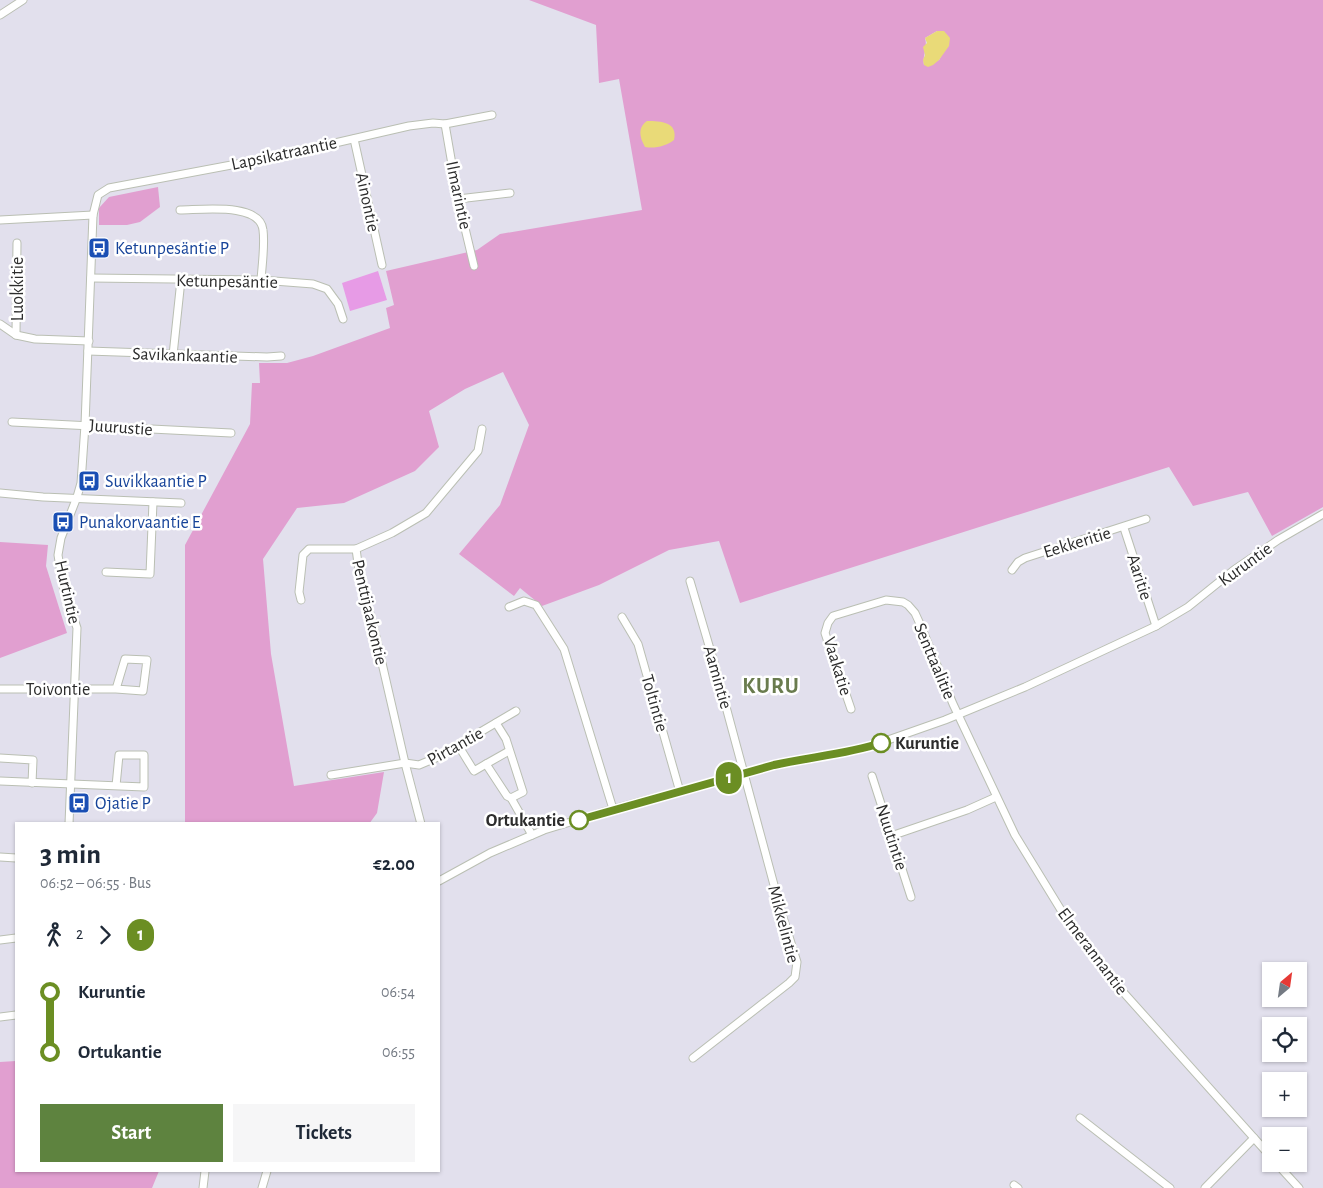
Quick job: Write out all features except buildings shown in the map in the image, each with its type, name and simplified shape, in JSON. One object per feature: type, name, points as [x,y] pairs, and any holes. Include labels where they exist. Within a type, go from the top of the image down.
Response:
[{"type":"street","points":[[0,15],[23,0]]},
{"type":"street","name":"Lapsikatraantie","points":[[93,215],[98,195],[109,188],[274,157],[409,126],[433,122],[445,124],[492,115]]},
{"type":"street","name":"Ilmarintie","points":[[445,124],[458,199],[474,266]]},
{"type":"street","name":"Ainontie","points":[[354,139],[382,265]]},
{"type":"street","points":[[458,199],[510,193]]},
{"type":"street","points":[[180,210],[244,211],[257,217],[264,229],[261,280]]},
{"type":"street","points":[[0,220],[93,215]]},
{"type":"street","name":"Hurtintie","points":[[69,822],[77,628],[63,586],[58,555],[61,538],[81,483],[89,341],[93,215]]},
{"type":"street","name":"Luokkitie","points":[[16,335],[17,243]]},
{"type":"street","name":"Ketunpesäntie","points":[[91,278],[261,280],[313,284],[327,289],[338,304],[343,319]]},
{"type":"street","points":[[173,355],[180,280]]},
{"type":"street","points":[[0,324],[16,335],[35,339],[89,341]]},
{"type":"street","name":"Savikankaantie","points":[[88,352],[281,356]]},
{"type":"street","name":"Juurustie","points":[[12,422],[230,433]]},
{"type":"street","name":"Penttijaakontie","points":[[420,822],[373,624],[361,584],[356,549],[392,533],[426,513],[478,451],[482,429]]},
{"type":"street","points":[[0,493],[43,497],[181,503]]},
{"type":"street","points":[[106,572],[150,574],[153,502]]},
{"type":"street","name":"Kuruntie","points":[[440,880],[490,853],[532,835],[613,809],[805,758],[868,747],[959,715],[1025,688],[1156,626],[1188,607],[1234,570],[1278,540],[1323,514]]},
{"type":"street","name":"Eekkeritie","points":[[1012,570],[1018,562],[1025,558],[1146,520]]},
{"type":"street","name":"Aaritie","points":[[1124,528],[1156,626]]},
{"type":"street","points":[[301,600],[299,592],[303,555],[309,549],[356,549]]},
{"type":"street","name":"Aamintie","points":[[690,581],[744,774]]},
{"type":"street","name":"Senttaalitie","points":[[828,623],[833,616],[886,600],[903,602],[908,605],[920,624],[959,715]]},
{"type":"street","points":[[509,607],[524,601],[536,605],[564,649],[613,809]]},
{"type":"street","name":"Toltintie","points":[[622,617],[638,644],[680,792]]},
{"type":"street","name":"Vaakatie","points":[[828,623],[825,632],[851,709]]},
{"type":"street","name":"Toivontie","points":[[0,689],[116,689],[143,691],[147,660],[124,659],[116,689]]},
{"type":"street","name":"Pirtantie","points":[[331,775],[405,763],[419,766],[438,757],[516,711]]},
{"type":"street","name":"Elmerannantie","points":[[959,715],[1015,835],[1072,928],[1124,993],[1262,1147]]},
{"type":"street","points":[[496,723],[506,739],[523,792],[511,798]]},
{"type":"street","points":[[458,745],[474,771],[509,750]]},
{"type":"street","points":[[0,781],[70,785],[144,787],[144,756],[119,755],[116,786]]},
{"type":"street","points":[[0,758],[33,760],[32,783]]},
{"type":"street","points":[[486,764],[507,796],[511,798],[532,835]]},
{"type":"street","name":"Mikkelintie","points":[[693,1058],[789,983],[795,977],[797,970],[797,962],[781,911],[744,774]]},
{"type":"street","name":"Nuutintie","points":[[872,776],[911,897]]},
{"type":"street","points":[[891,836],[966,810],[996,797]]},
{"type":"street","points":[[0,857],[15,858]]},
{"type":"street","points":[[0,940],[15,938]]},
{"type":"street","points":[[0,1017],[15,1015]]},
{"type":"street","points":[[1080,1118],[1170,1188]]},
{"type":"street","points":[[1205,1188],[1254,1138]]},
{"type":"street","points":[[203,1188],[204,1172]]},
{"type":"street","points":[[262,1188],[267,1172]]},
{"type":"street","points":[[1284,1172],[1299,1188]]},
{"type":"shaded area","points":[[529,0],[1323,0],[1323,507],[1272,536],[1248,492],[1193,506],[1169,467],[740,603],[719,541],[669,550],[599,585],[542,606],[520,588],[514,596],[459,554],[500,505],[529,425],[503,372],[465,389],[429,411],[439,447],[415,471],[344,503],[297,508],[263,559],[271,654],[294,786],[384,772],[377,813],[370,822],[185,822],[185,545],[250,424],[252,383],[260,383],[259,363],[287,363],[313,356],[390,328],[386,308],[394,305],[386,271],[477,250],[500,234],[642,210],[619,79],[599,83],[596,25]],"holes":[[[937,31],[943,53],[939,60],[924,65],[925,38]]]},
{"type":"shaded area","points":[[937,31],[944,31],[950,38],[949,46],[939,60],[928,67],[924,65],[923,60],[925,55],[923,47],[927,43],[925,38]]},
{"type":"shaded area","points":[[647,121],[663,122],[671,126],[675,134],[674,140],[668,144],[653,148],[645,147],[640,133]]},
{"type":"shaded area","points":[[158,187],[160,207],[140,222],[127,225],[99,225],[99,208],[109,197]]},
{"type":"shaded area","points":[[378,271],[387,300],[350,311],[342,283]]},
{"type":"shaded area","points":[[0,542],[48,545],[46,566],[67,633],[0,658]]},
{"type":"shaded area","points":[[15,1061],[15,1172],[159,1172],[152,1188],[0,1188],[0,1062]]},
{"type":"bus line","name":"1","points":[[579,820],[774,765],[855,750],[881,743]]},
{"type":"place","name":"Ketunpesäntie P","points":[[99,248]]},
{"type":"place","name":"Suvikkaantie P","points":[[89,481]]},
{"type":"place","name":"Punakorvaantie E","points":[[63,522]]},
{"type":"place","name":"Kuruntie","points":[[881,743]]},
{"type":"place","name":"Ojatie P","points":[[79,803]]},
{"type":"place","name":"Ortukantie","points":[[579,820]]},
{"type":"district","name":"KURU","points":[[771,685]]}]
